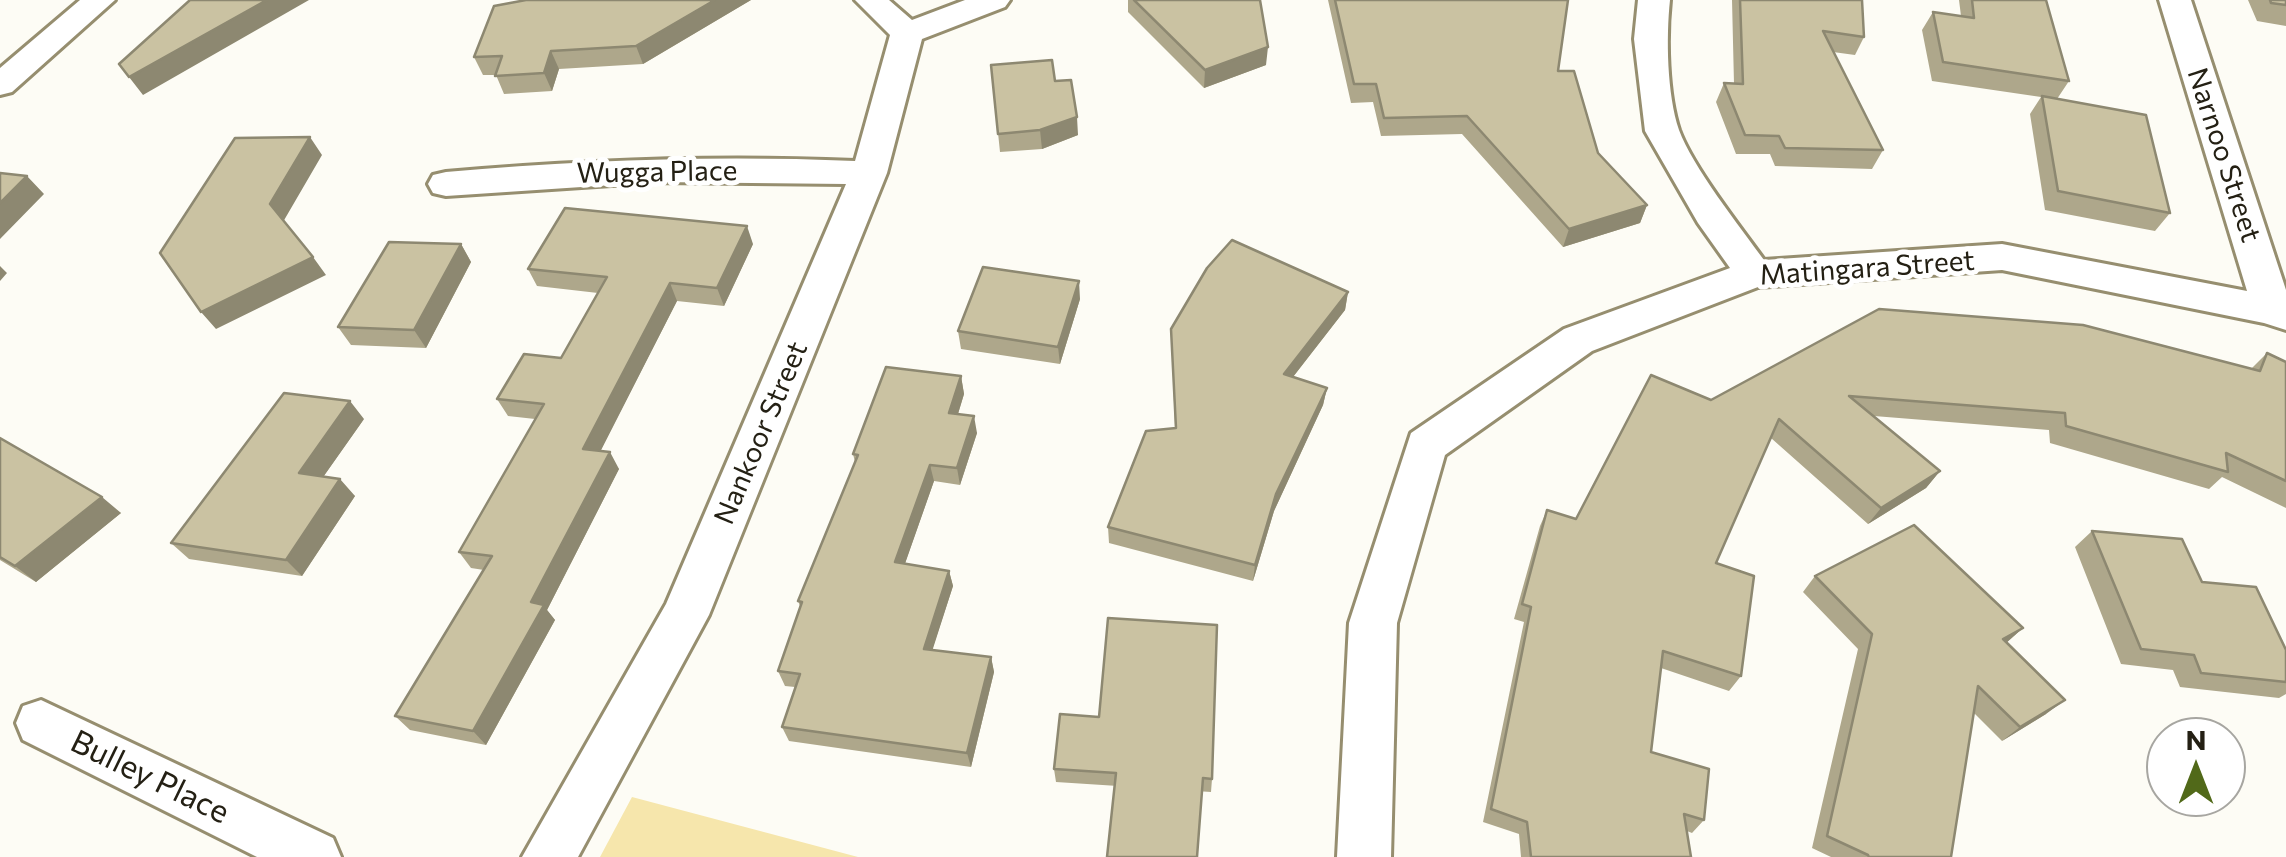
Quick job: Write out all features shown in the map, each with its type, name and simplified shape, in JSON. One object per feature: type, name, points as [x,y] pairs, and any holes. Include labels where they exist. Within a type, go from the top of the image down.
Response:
[{"type":"street","points":[[0,85],[100,0]]},
{"type":"street","points":[[872,0],[907,33],[994,0]]},
{"type":"street","points":[[1654,0],[1650,39],[1662,131],[1754,274]]},
{"type":"street","name":"Narnoo Street","points":[[2175,0],[2280,313]]},
{"type":"street","name":"Nankoor Street","points":[[549,857],[685,615],[869,174],[907,33]]},
{"type":"street","name":"Wugga Place","points":[[446,184],[568,173],[793,170],[869,174]]},
{"type":"street","name":"Matingara Street","points":[[1364,857],[1373,623],[1426,445],[1578,340],[1754,274],[2002,257],[2280,313]]},
{"type":"street","name":"Bulley Place","points":[[41,723],[314,857]]},
{"type":"shaded area","points":[[632,797],[858,857],[600,857]]},
{"type":"building","points":[[190,0],[267,0],[129,77],[119,64]]},
{"type":"building","points":[[526,0],[715,0],[636,46],[551,51],[544,73],[495,76],[502,56],[474,57],[494,6]]},
{"type":"building","points":[[1134,0],[1260,0],[1268,47],[1205,70]]},
{"type":"building","points":[[1335,0],[1568,0],[1558,71],[1574,71],[1598,153],[1647,205],[1569,229],[1467,116],[1384,118],[1376,84],[1354,84]]},
{"type":"building","points":[[1740,0],[1862,0],[1864,37],[1823,31],[1883,150],[1785,148],[1779,136],[1745,135],[1724,83],[1743,84]]},
{"type":"building","points":[[1972,0],[2046,0],[2069,81],[1943,62],[1933,12],[1974,18]]},
{"type":"building","points":[[1052,60],[1055,81],[1071,80],[1077,117],[1040,130],[998,134],[991,65]]},
{"type":"building","points":[[2042,96],[2146,115],[2170,213],[2058,191]]},
{"type":"building","points":[[310,137],[270,204],[313,257],[201,312],[160,253],[235,138]]},
{"type":"building","points":[[0,173],[27,176],[0,203]]},
{"type":"building","points":[[565,208],[747,226],[717,288],[670,283],[583,449],[610,452],[531,602],[544,605],[473,731],[395,716],[492,556],[459,552],[544,404],[497,399],[524,354],[561,358],[607,277],[528,269]]},
{"type":"building","points":[[1232,240],[1348,292],[1284,374],[1327,388],[1276,494],[1255,565],[1108,527],[1146,431],[1176,428],[1171,329],[1207,268]]},
{"type":"building","points":[[389,242],[461,244],[414,330],[338,327]]},
{"type":"building","points":[[983,267],[1079,281],[1058,347],[958,331]]},
{"type":"building","points":[[1879,309],[2083,325],[2260,371],[2267,353],[2286,362],[2286,481],[2226,453],[2228,472],[2066,426],[2065,413],[1849,396],[1940,471],[1881,508],[1779,419],[1716,563],[1754,576],[1741,676],[1663,651],[1651,752],[1709,769],[1704,820],[1684,814],[1691,857],[1531,857],[1527,822],[1491,809],[1531,607],[1522,604],[1547,510],[1576,519],[1651,375],[1711,400]]},
{"type":"building","points":[[886,367],[961,376],[949,413],[974,416],[957,468],[930,465],[895,562],[949,571],[924,649],[991,657],[967,753],[782,727],[800,674],[778,671],[802,602],[798,601],[858,455],[853,454]]},
{"type":"building","points":[[284,393],[350,401],[299,473],[340,479],[286,560],[171,543]]},
{"type":"building","points":[[0,438],[102,497],[15,566],[0,557]]},
{"type":"building","points":[[1914,525],[2023,628],[2003,639],[2065,700],[2020,727],[1978,686],[1951,857],[1869,857],[1827,836],[1872,634],[1815,576]]},
{"type":"building","points":[[2092,531],[2182,539],[2202,582],[2256,587],[2286,650],[2286,682],[2201,673],[2194,655],[2141,649]]},
{"type":"building","points":[[1108,618],[1217,625],[1212,779],[1203,778],[1197,857],[1107,857],[1116,773],[1054,769],[1060,714],[1099,717]]}]
